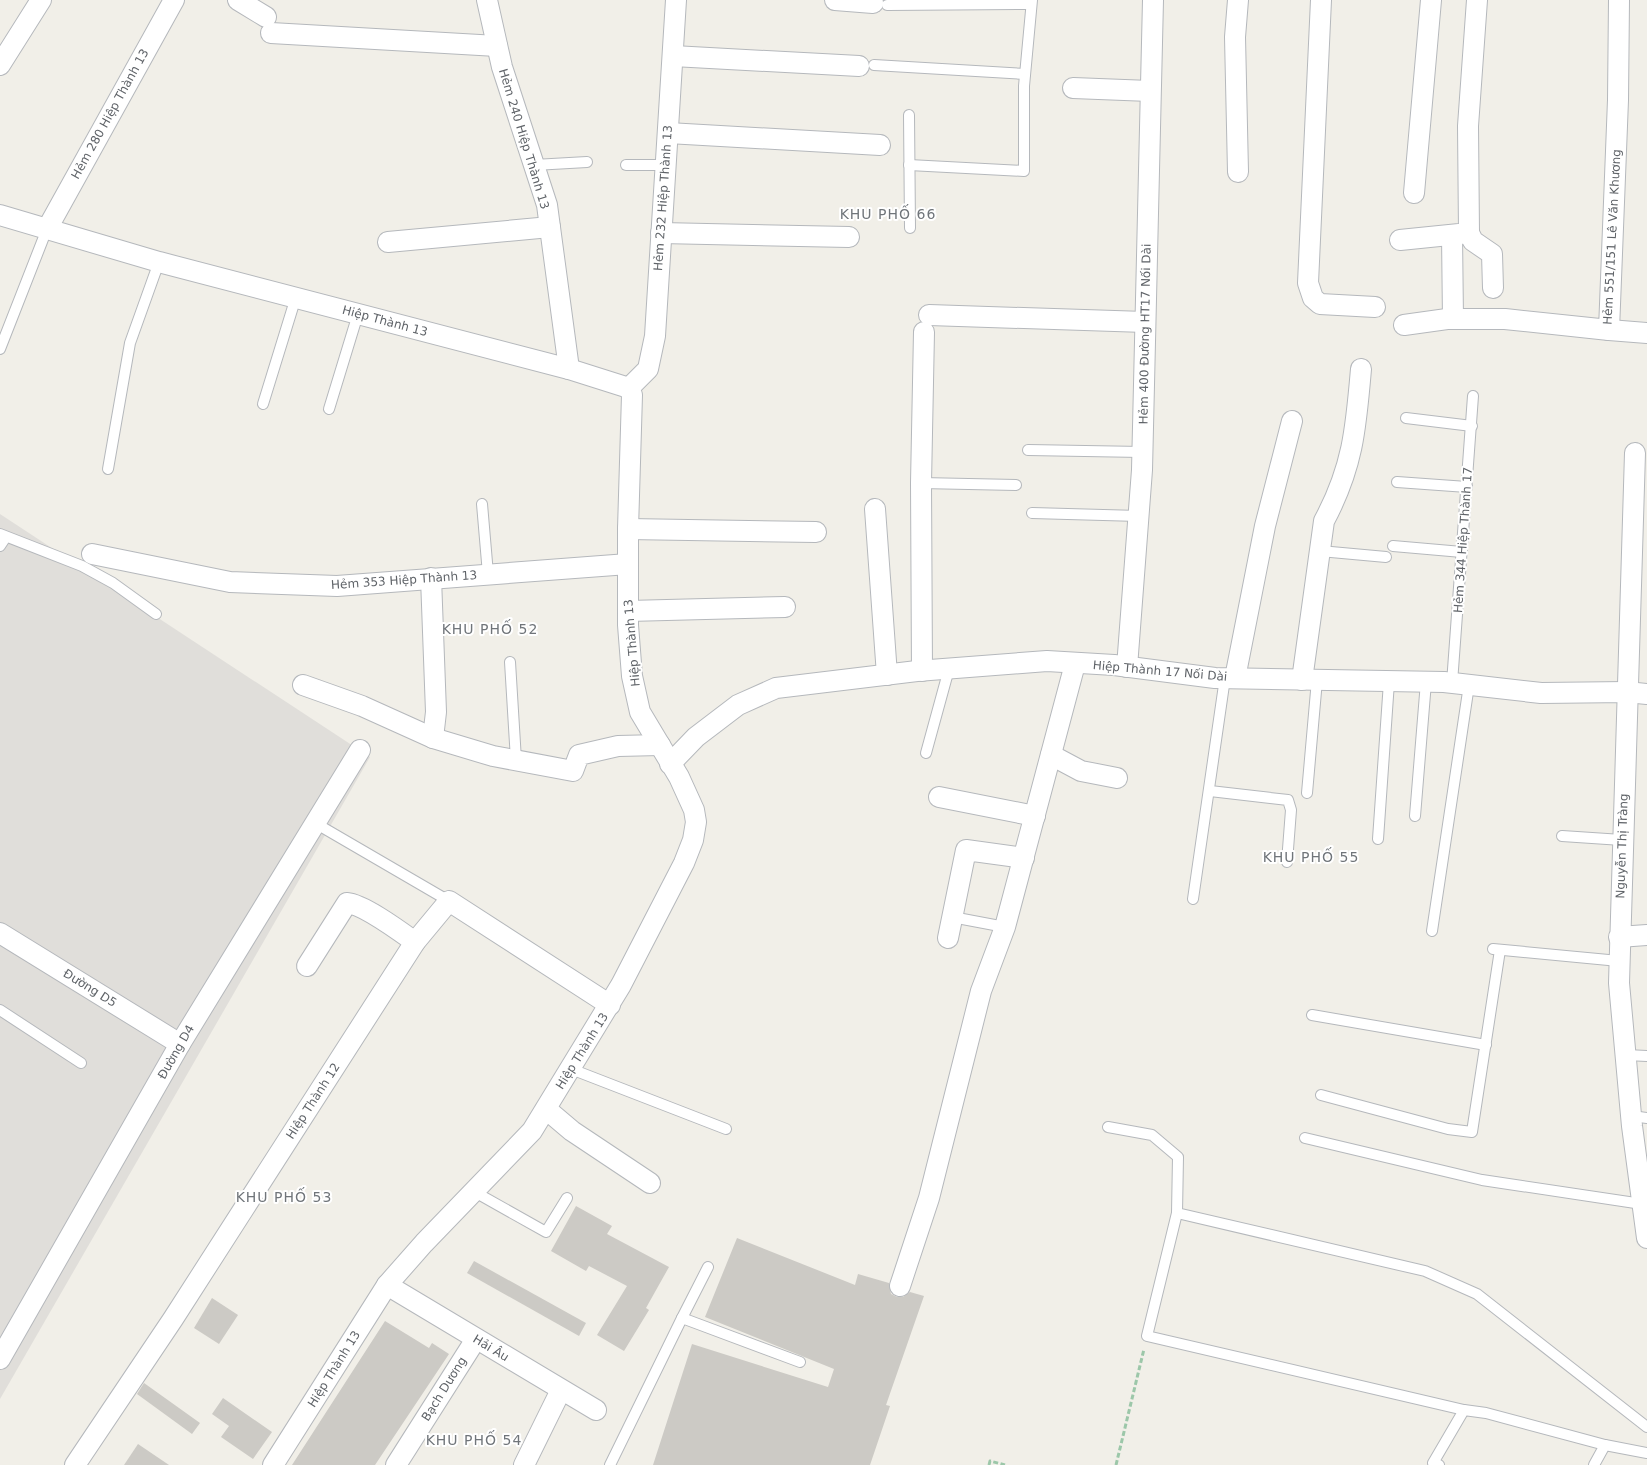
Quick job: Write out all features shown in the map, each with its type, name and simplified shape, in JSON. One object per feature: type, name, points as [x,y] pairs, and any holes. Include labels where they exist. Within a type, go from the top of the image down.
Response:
[{"type":"street","points":[[2,58],[42,0]]},
{"type":"street","name":"Hẻm 280 Hiệp Thành 13","points":[[47,229],[174,0]]},
{"type":"street","points":[[238,0],[268,25],[497,46]]},
{"type":"street","name":"Hẻm 240 Hiệp Thành 13","points":[[487,0],[497,46],[547,205],[569,368]]},
{"type":"street","name":"Hẻm 232 Hiệp Thành 13","points":[[629,388],[648,369],[655,336],[676,0]]},
{"type":"street","points":[[835,0],[880,4]]},
{"type":"street","name":"Hẻm 400 Đường HT17 Nối Dài","points":[[1127,667],[1142,452],[1153,0]]},
{"type":"street","points":[[1238,0],[1235,37],[1238,172]]},
{"type":"street","points":[[1321,0],[1308,283],[1313,298],[1320,304],[1375,307]]},
{"type":"street","points":[[1414,193],[1431,0]]},
{"type":"street","points":[[1453,319],[1461,234],[1477,0]]},
{"type":"street","name":"Hẻm 551/151 Lê Văn Khương","points":[[1404,326],[1453,319],[1505,319],[1609,330],[1618,100],[1618,0]]},
{"type":"street","points":[[673,56],[867,65]]},
{"type":"street","points":[[1073,88],[1150,91]]},
{"type":"street","points":[[668,133],[880,145]]},
{"type":"street","name":"Hiệp Thành 13","points":[[0,215],[159,262],[569,368],[629,388],[632,395],[628,530],[628,611],[632,676],[640,712],[679,777],[694,810],[696,822],[693,840],[684,863],[610,1006],[532,1130],[387,1285],[273,1465]]},
{"type":"street","points":[[388,242],[550,227]]},
{"type":"street","points":[[661,233],[850,237]]},
{"type":"street","points":[[1400,240],[1461,234],[1492,254],[1493,288]]},
{"type":"street","points":[[922,671],[921,483],[926,324],[1146,322]]},
{"type":"street","points":[[1609,330],[1647,333]]},
{"type":"street","points":[[1310,680],[1324,520],[1334,502],[1352,455],[1360,369]]},
{"type":"street","points":[[1230,678],[1265,526],[1292,421]]},
{"type":"street","name":"Nguyễn Thị Tràng","points":[[1635,453],[1640,556],[1627,692],[1619,961],[1626,1055],[1639,1117],[1642,1204],[1647,1238]]},
{"type":"street","points":[[874,509],[887,675]]},
{"type":"street","points":[[628,530],[816,532]]},
{"type":"street","name":"Hẻm 353 Hiệp Thành 13","points":[[92,554],[230,582],[338,586],[628,564]]},
{"type":"street","points":[[431,578],[436,712],[433,738]]},
{"type":"street","points":[[628,611],[784,606]]},
{"type":"street","name":"Hiệp Thành 17 Nối Dài","points":[[670,764],[696,737],[738,705],[776,688],[922,671],[1047,661],[1230,678],[1426,682],[1541,693],[1627,692],[1647,694]]},
{"type":"street","points":[[900,1286],[929,1198],[981,991],[1005,927],[1075,664]]},
{"type":"street","points":[[303,685],[362,706],[433,738],[493,756],[573,771],[579,755],[618,746],[660,745]]},
{"type":"street","name":"Đường D4","points":[[0,1359],[180,1044],[360,750]]},
{"type":"street","points":[[1051,755],[1080,770],[1117,778]]},
{"type":"street","points":[[939,797],[1035,816]]},
{"type":"street","points":[[948,938],[966,850],[1024,858]]},
{"type":"street","points":[[449,901],[610,1006]]},
{"type":"street","name":"Hiệp Thành 12","points":[[75,1465],[173,1319],[415,942],[449,901]]},
{"type":"street","points":[[307,966],[347,903],[380,919],[415,942]]},
{"type":"street","name":"Đường D5","points":[[0,933],[180,1044]]},
{"type":"street","points":[[1619,937],[1647,935]]},
{"type":"street","points":[[546,1109],[572,1131],[650,1183]]},
{"type":"street","name":"Hải Âu","points":[[387,1285],[596,1410]]},
{"type":"street","name":"Bạch Dương","points":[[398,1464],[476,1339]]},
{"type":"street","points":[[524,1465],[561,1390]]},
{"type":"lane","points":[[880,4],[1032,2],[1025,74],[1024,172],[909,165]]},
{"type":"lane","points":[[867,65],[1025,74]]},
{"type":"lane","points":[[908,115],[910,228]]},
{"type":"lane","points":[[534,165],[587,162]]},
{"type":"lane","points":[[626,164],[666,165]]},
{"type":"lane","points":[[0,349],[47,229]]},
{"type":"lane","points":[[108,469],[130,343],[159,262]]},
{"type":"lane","points":[[263,404],[296,298]]},
{"type":"lane","points":[[329,409],[358,314]]},
{"type":"lane","name":"Hẻm 344 Hiệp Thành 17","points":[[1432,931],[1461,684],[1462,552],[1473,396]]},
{"type":"lane","points":[[1406,418],[1472,426]]},
{"type":"lane","points":[[1028,450],[1142,452]]},
{"type":"lane","points":[[1397,482],[1467,487]]},
{"type":"lane","points":[[921,483],[1016,485]]},
{"type":"lane","points":[[482,504],[488,574]]},
{"type":"lane","points":[[1032,513],[1139,516]]},
{"type":"lane","points":[[0,546],[3,535],[82,566],[113,583],[156,614]]},
{"type":"lane","points":[[1393,546],[1462,552]]},
{"type":"lane","points":[[1320,551],[1386,557]]},
{"type":"lane","points":[[510,662],[516,760]]},
{"type":"lane","points":[[926,754],[949,669]]},
{"type":"lane","points":[[1193,899],[1230,678]]},
{"type":"lane","points":[[1307,793],[1310,680]]},
{"type":"lane","points":[[1378,839],[1389,682]]},
{"type":"lane","points":[[1415,816],[1426,682]]},
{"type":"lane","points":[[1210,791],[1288,800],[1292,810],[1287,862]]},
{"type":"lane","points":[[315,823],[449,901]]},
{"type":"lane","points":[[1562,836],[1622,840]]},
{"type":"lane","points":[[952,918],[1005,927]]},
{"type":"lane","points":[[1321,1095],[1448,1129],[1472,1132],[1486,1045],[1497,949],[1619,961]]},
{"type":"lane","points":[[0,1010],[81,1063]]},
{"type":"lane","points":[[1312,1015],[1486,1045]]},
{"type":"lane","points":[[1626,1055],[1647,1056]]},
{"type":"lane","points":[[571,1069],[726,1130]]},
{"type":"lane","points":[[1108,1127],[1152,1135],[1178,1157],[1177,1213],[1147,1336],[1464,1410],[1486,1413],[1605,1445],[1647,1454]]},
{"type":"lane","points":[[1304,1138],[1482,1180],[1642,1204]]},
{"type":"lane","points":[[473,1191],[546,1232],[567,1198]]},
{"type":"lane","points":[[1177,1213],[1425,1271],[1476,1294],[1647,1427]]},
{"type":"lane","points":[[610,1465],[708,1268]]},
{"type":"lane","points":[[682,1318],[800,1362]]},
{"type":"lane","points":[[1439,1465],[1433,1462],[1464,1410]]},
{"type":"lane","points":[[1594,1465],[1605,1445]]},
{"type":"path","points":[[1116,1465],[1147,1336]]},
{"type":"path","points":[[989,1465],[990,1461],[1005,1465]]},
{"type":"shaded area","points":[[0,514],[370,757],[0,1399]]},
{"type":"building","points":[[576,1206],[612,1226],[607,1234],[669,1267],[646,1308],[649,1310],[624,1351],[597,1335],[627,1286],[589,1266],[586,1271],[551,1251]]},
{"type":"building","points":[[737,1238],[855,1285],[858,1274],[889,1283],[891,1294],[897,1297],[903,1297],[910,1292],[924,1296],[886,1405],[890,1406],[870,1465],[653,1465],[692,1344],[828,1387],[834,1369],[705,1317]]},
{"type":"building","points":[[474,1261],[586,1323],[579,1336],[467,1273]]},
{"type":"building","points":[[212,1298],[238,1315],[219,1344],[194,1328]]},
{"type":"building","points":[[385,1321],[429,1348],[432,1343],[449,1354],[375,1465],[292,1465]]},
{"type":"building","points":[[144,1383],[200,1423],[192,1434],[137,1394]]},
{"type":"building","points":[[223,1398],[272,1432],[253,1459],[221,1437],[229,1426],[212,1414]]},
{"type":"building","points":[[138,1444],[169,1465],[124,1465]]},
{"type":"district","name":"KHU PHỐ 66","points":[[888,214]]},
{"type":"district","name":"KHU PHỐ 52","points":[[490,629]]},
{"type":"district","name":"KHU PHỐ 55","points":[[1311,857]]},
{"type":"district","name":"KHU PHỐ 53","points":[[284,1197]]},
{"type":"district","name":"KHU PHỐ 54","points":[[474,1440]]}]
